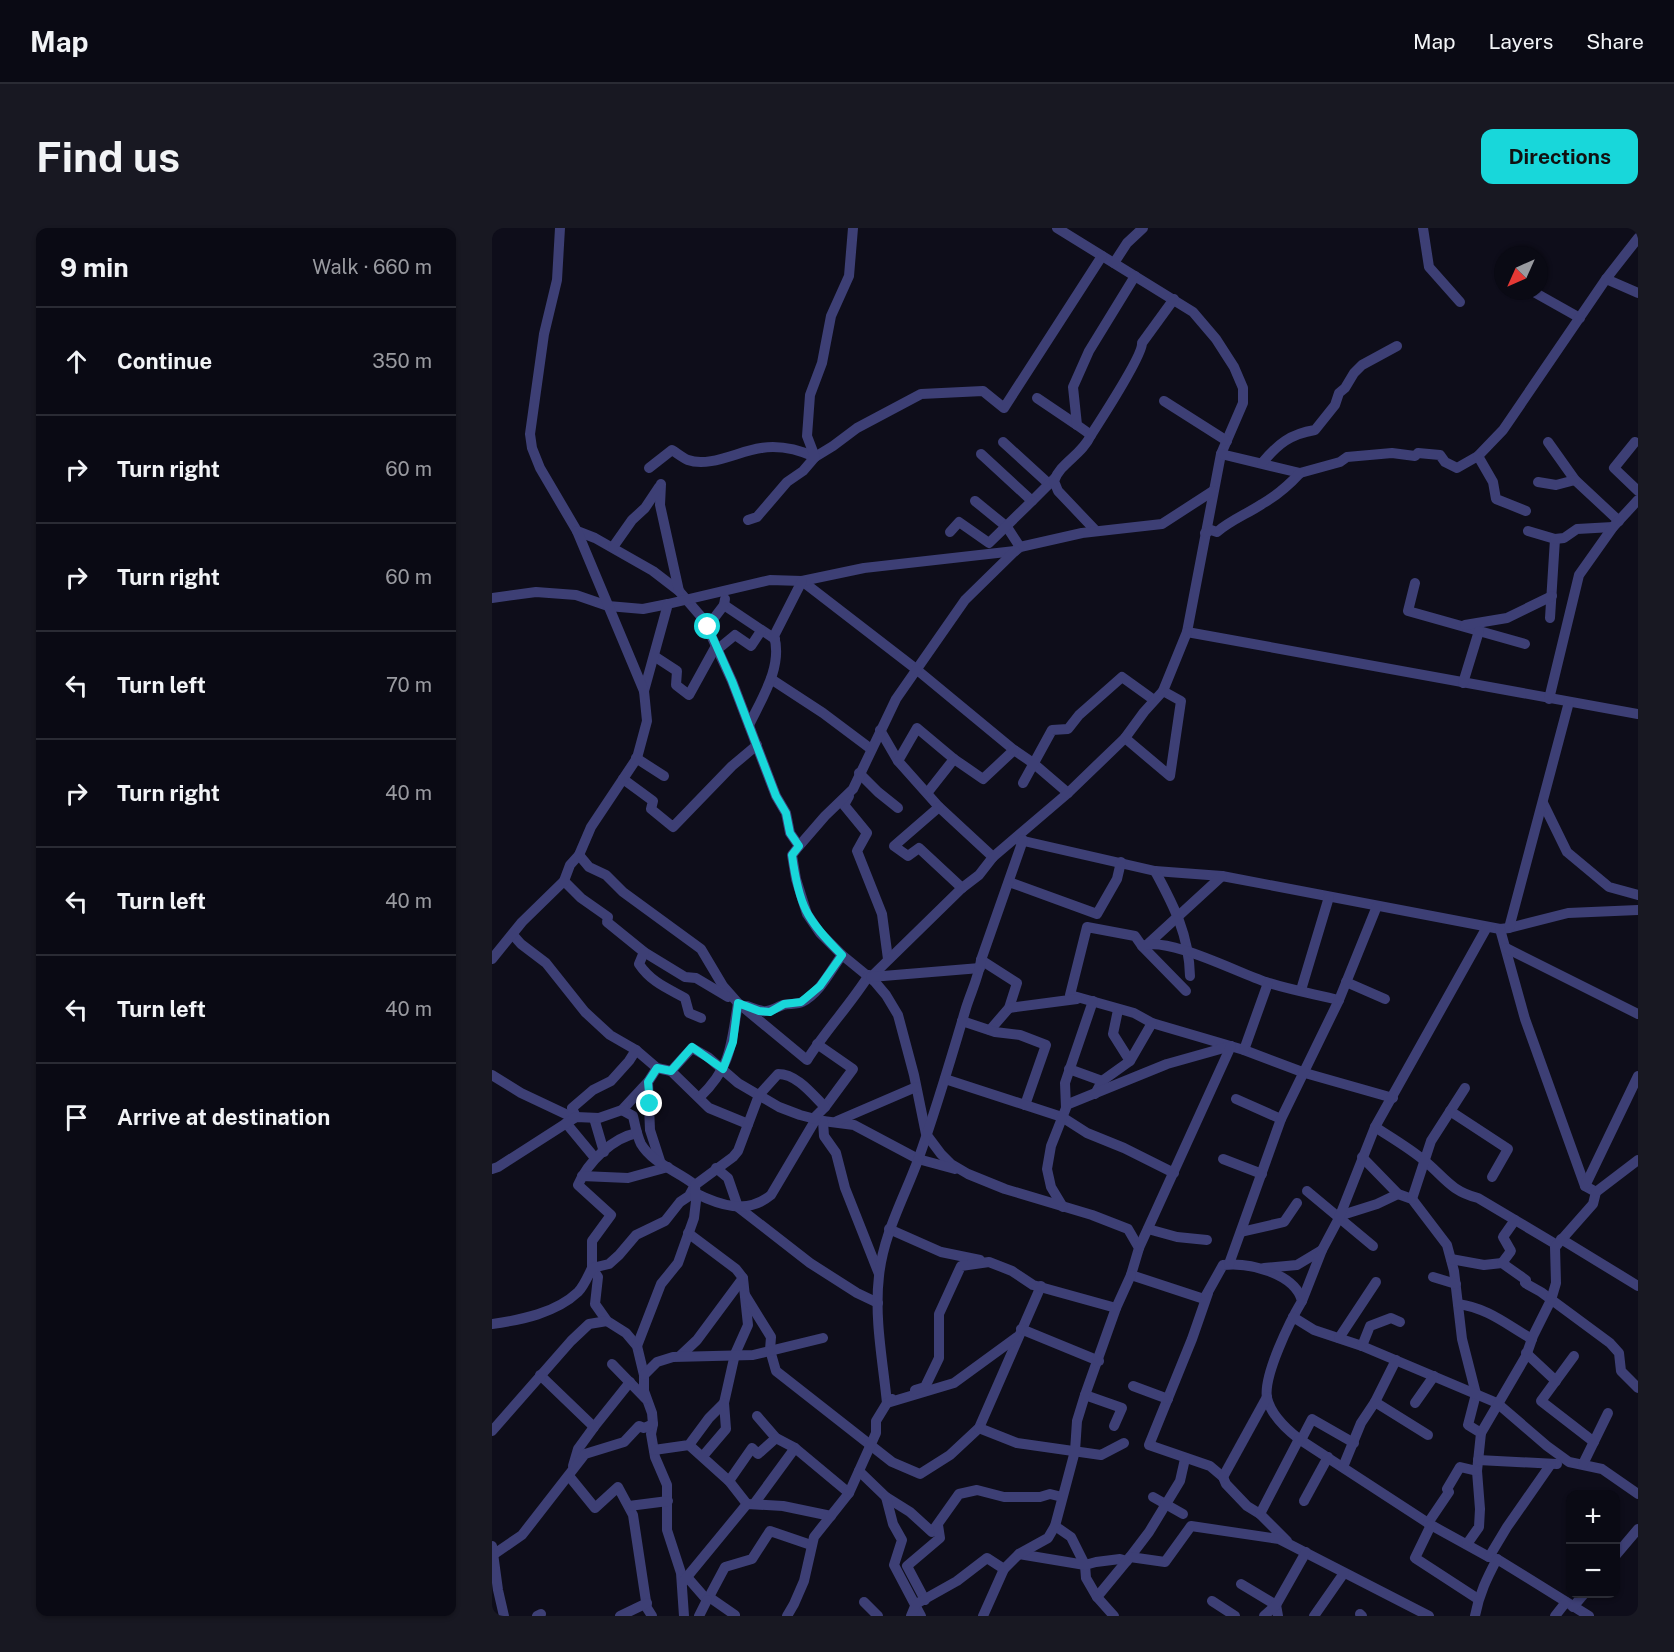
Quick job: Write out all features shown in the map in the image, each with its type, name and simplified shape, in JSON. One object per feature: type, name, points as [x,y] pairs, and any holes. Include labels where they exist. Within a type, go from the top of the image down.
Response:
[{"type":"street","points":[[492,959],[564,881],[591,827],[636,758],[647,722],[644,691],[577,531],[540,468],[532,448],[530,434],[544,334],[557,280],[560,228]]},
{"type":"street","points":[[815,457],[807,436],[810,395],[822,363],[831,316],[849,276],[853,228]]},
{"type":"street","points":[[564,881],[581,898],[608,917],[607,922],[644,952],[685,977],[696,978],[738,1003],[807,1060],[870,976],[962,888],[979,875],[993,857],[1019,840],[1125,738],[1163,691],[1188,632],[1221,454],[1243,403],[1244,388],[1216,339],[1194,312],[1057,228]]},
{"type":"street","points":[[1114,263],[1127,243],[1143,228]]},
{"type":"street","points":[[1423,228],[1429,267],[1460,302]]},
{"type":"street","points":[[1205,532],[1211,530],[1217,532],[1231,521],[1263,504],[1300,473],[1340,462],[1347,456],[1363,457],[1392,453],[1415,456],[1418,453],[1440,455],[1445,462],[1457,468],[1478,456],[1503,430],[1606,279],[1638,238]]},
{"type":"street","points":[[748,520],[757,517],[787,482],[803,471],[815,457],[857,428],[921,394],[983,391],[1004,408],[1102,256]]},
{"type":"street","points":[[1077,425],[1073,387],[1089,351],[1135,276]]},
{"type":"street","points":[[1606,279],[1638,293]]},
{"type":"street","points":[[950,532],[959,522],[989,543],[1086,446],[1135,363],[1143,348],[1142,343],[1174,299]]},
{"type":"street","points":[[1548,300],[1580,318]]},
{"type":"street","points":[[1262,463],[1275,448],[1298,433],[1315,430],[1335,405],[1339,393],[1346,388],[1354,373],[1362,365],[1397,346]]},
{"type":"street","points":[[1036,398],[1091,435]]},
{"type":"street","points":[[1164,401],[1227,441]]},
{"type":"street","points":[[1003,442],[1052,481],[1058,491],[1096,531]]},
{"type":"street","points":[[1548,442],[1575,480],[1616,524]]},
{"type":"street","points":[[1635,442],[1614,468],[1638,491]]},
{"type":"street","points":[[649,468],[672,450],[688,460],[699,461],[719,460],[752,450],[773,447],[784,447],[815,457]]},
{"type":"street","points":[[981,454],[1032,501]]},
{"type":"street","points":[[1221,454],[1300,473]]},
{"type":"street","points":[[1478,456],[1493,482],[1496,499],[1526,511]]},
{"type":"street","points":[[1538,482],[1556,484],[1575,480]]},
{"type":"street","points":[[613,548],[632,520],[654,497],[661,484],[660,505],[679,591]]},
{"type":"street","points":[[492,598],[536,592],[576,595],[608,606],[643,609],[770,580],[802,581],[864,568],[1017,549],[1096,531],[1162,524],[1213,490]]},
{"type":"street","points":[[1549,699],[1579,575],[1616,524],[1638,500]]},
{"type":"street","points":[[975,501],[1007,527],[1017,549]]},
{"type":"street","points":[[1528,531],[1555,539],[1564,538],[1577,529],[1616,524]]},
{"type":"street","points":[[577,531],[653,570],[679,591],[708,627],[776,796],[786,813],[790,833],[799,846]]},
{"type":"street","points":[[1550,618],[1555,539]]},
{"type":"street","points":[[888,959],[882,914],[857,851],[867,833],[844,805],[880,730],[916,669],[965,600],[1017,549]]},
{"type":"street","points":[[749,725],[771,679],[778,648],[774,636],[802,581]]},
{"type":"street","points":[[802,581],[916,669],[1068,793]]},
{"type":"street","points":[[1415,584],[1408,611],[1525,644]]},
{"type":"street","points":[[708,627],[724,605],[725,591]]},
{"type":"street","points":[[1461,626],[1507,618],[1552,596]]},
{"type":"street","points":[[644,691],[668,604]]},
{"type":"street","points":[[724,605],[775,639]]},
{"type":"street","points":[[654,656],[677,671],[676,685],[689,694],[717,647],[735,635],[751,646],[760,631]]},
{"type":"street","points":[[1463,683],[1479,631]]},
{"type":"street","points":[[1188,632],[1638,714]]},
{"type":"street","points":[[1023,783],[1052,730],[1068,729],[1079,715],[1122,677],[1154,700]]},
{"type":"street","points":[[771,679],[823,713],[871,749]]},
{"type":"street","points":[[1125,738],[1170,776],[1181,701],[1163,691]]},
{"type":"street","points":[[1569,702],[1543,803],[1505,929],[1506,948],[1525,1019],[1585,1186],[1596,1192]]},
{"type":"street","points":[[898,761],[917,728],[954,759],[983,779],[1014,750]]},
{"type":"street","points":[[880,730],[898,761],[939,807],[993,857]]},
{"type":"street","points":[[623,779],[652,801],[651,809],[673,827],[732,766],[757,745]]},
{"type":"street","points":[[636,758],[664,776]]},
{"type":"street","points":[[928,792],[954,759]]},
{"type":"street","points":[[859,773],[898,808]]},
{"type":"street","points":[[853,789],[825,816],[792,855],[802,904],[820,933],[842,955],[870,976],[886,995],[898,1015],[926,1134],[941,1154],[958,1169]]},
{"type":"street","points":[[1543,803],[1567,852],[1609,887],[1638,896]]},
{"type":"street","points":[[939,807],[894,846],[908,856],[919,848],[962,888]]},
{"type":"street","points":[[1019,840],[1121,862],[1155,872],[1222,876],[1487,927],[1505,929],[1568,913],[1638,909]]},
{"type":"street","points":[[887,1403],[878,1303],[879,1275],[889,1229],[918,1159],[945,1079],[973,985],[1005,890],[1010,882],[1019,840]]},
{"type":"street","points":[[579,855],[589,867],[606,875],[623,892],[701,949],[723,986],[738,1003],[759,1011],[770,1012],[784,1004],[801,1002],[820,986],[842,955]]},
{"type":"street","points":[[1010,882],[1097,914],[1117,879],[1121,862]]},
{"type":"street","points":[[1155,872],[1179,917],[1190,976]]},
{"type":"street","points":[[1145,945],[1179,917],[1222,876]]},
{"type":"street","points":[[1301,990],[1329,897]]},
{"type":"street","points":[[1230,1264],[1281,1119],[1339,1000],[1377,906]]},
{"type":"street","points":[[1186,991],[1135,936],[1088,927],[1070,995],[1134,1013],[1152,1023],[1244,1050],[1305,1073],[1393,1098]]},
{"type":"street","points":[[1487,927],[1375,1127],[1339,1217],[1322,1250],[1269,1374],[1267,1397],[1272,1412],[1300,1439],[1429,1524],[1493,1558],[1589,1616]]},
{"type":"street","points":[[513,934],[521,944],[546,963],[591,1018],[610,1035],[636,1050],[657,1068],[671,1071],[709,1108],[748,1124]]},
{"type":"street","points":[[1145,945],[1187,951],[1268,983],[1339,1000]]},
{"type":"street","points":[[1506,948],[1638,1014]]},
{"type":"street","points":[[644,952],[639,964],[645,973],[660,985],[685,998],[689,1013],[701,1018]]},
{"type":"street","points":[[870,976],[980,964],[1017,983],[1009,1008],[990,1030]]},
{"type":"street","points":[[1346,982],[1385,999]]},
{"type":"street","points":[[1244,1050],[1268,983]]},
{"type":"street","points":[[1009,1008],[1058,1000],[1089,1000]]},
{"type":"street","points":[[1063,1207],[1051,1187],[1047,1169],[1051,1146],[1066,1105],[1065,1083],[1089,1000]]},
{"type":"street","points":[[700,1097],[723,1069],[733,1042],[738,1003]]},
{"type":"street","points":[[1118,1010],[1113,1034],[1130,1061]]},
{"type":"street","points":[[962,1021],[990,1030],[1020,1035],[1046,1046],[1025,1105]]},
{"type":"street","points":[[1095,1094],[1102,1081],[1130,1061],[1152,1023]]},
{"type":"street","points":[[622,1110],[633,1116],[640,1143],[647,1152],[716,1204],[738,1207],[762,1202],[771,1195],[821,1120],[825,1107],[853,1069],[817,1044]]},
{"type":"street","points":[[1066,1105],[1167,1064],[1231,1046]]},
{"type":"street","points":[[983,1616],[1004,1569],[1019,1554],[1048,1538],[1055,1526],[1075,1451],[1077,1421],[1116,1308],[1131,1275],[1139,1248],[1231,1046]]},
{"type":"street","points":[[671,1071],[692,1047],[738,1083],[779,1107],[821,1120],[854,1125],[918,1159],[958,1169],[1005,1189],[1128,1229],[1139,1248]]},
{"type":"street","points":[[572,1120],[572,1108],[592,1090],[611,1081],[636,1050]]},
{"type":"street","points":[[492,1169],[572,1120],[594,1118],[622,1110],[648,1082],[657,1068]]},
{"type":"street","points":[[1069,1069],[1102,1081]]},
{"type":"street","points":[[592,1268],[609,1264],[620,1255],[636,1235],[665,1221],[680,1202],[716,1168],[729,1162],[738,1151],[759,1095],[778,1074],[783,1074],[801,1083],[825,1107]]},
{"type":"street","points":[[492,1075],[572,1120],[599,1155]]},
{"type":"street","points":[[1585,1186],[1638,1076]]},
{"type":"street","points":[[945,1079],[1062,1117],[1087,1133],[1124,1148],[1174,1173]]},
{"type":"street","points":[[648,1082],[650,1130],[664,1165]]},
{"type":"street","points":[[821,1120],[916,1087]]},
{"type":"street","points":[[1412,1198],[1431,1141],[1465,1088]]},
{"type":"street","points":[[1236,1099],[1281,1119]]},
{"type":"street","points":[[1450,1111],[1508,1149],[1492,1177]]},
{"type":"street","points":[[594,1118],[599,1155]]},
{"type":"street","points":[[821,1120],[824,1136],[836,1153],[845,1188],[879,1275]]},
{"type":"street","points":[[1375,1127],[1425,1161],[1450,1186],[1465,1195],[1478,1198],[1638,1286]]},
{"type":"street","points":[[492,1324],[515,1321],[561,1306],[580,1291],[592,1268],[592,1241],[611,1215],[578,1185],[582,1176],[599,1155],[626,1136],[638,1133]]},
{"type":"street","points":[[1362,1157],[1398,1194],[1412,1198],[1447,1245],[1456,1284],[1467,1366],[1476,1394],[1468,1425],[1481,1433]]},
{"type":"street","points":[[1223,1159],[1262,1174]]},
{"type":"street","points":[[1467,1544],[1479,1527],[1478,1466],[1481,1433],[1535,1339],[1551,1300],[1556,1283],[1555,1247],[1593,1204],[1596,1192],[1638,1160]]},
{"type":"street","points":[[582,1176],[628,1178],[664,1165]]},
{"type":"street","points":[[716,1168],[728,1178],[738,1207],[810,1263],[857,1293],[878,1303]]},
{"type":"street","points":[[637,1346],[661,1284],[678,1263],[694,1218],[695,1189]]},
{"type":"street","points":[[1307,1191],[1373,1246]]},
{"type":"street","points":[[1339,1217],[1398,1194]]},
{"type":"street","points":[[1241,1232],[1284,1222],[1298,1203]]},
{"type":"street","points":[[1502,1263],[1511,1251],[1503,1237],[1515,1220]]},
{"type":"street","points":[[889,1229],[941,1252],[989,1262],[1012,1271],[1033,1285],[1116,1308]]},
{"type":"street","points":[[1148,1229],[1177,1237],[1207,1240]]},
{"type":"street","points":[[688,1233],[736,1269],[743,1278],[748,1324],[735,1354],[724,1403],[726,1429],[703,1456]]},
{"type":"street","points":[[1131,1275],[1204,1299],[1223,1265],[1263,1268],[1297,1265],[1322,1250]]},
{"type":"street","points":[[1451,1259],[1484,1265],[1502,1263],[1526,1280],[1525,1283],[1610,1343],[1619,1353],[1621,1371],[1638,1388]]},
{"type":"street","points":[[787,1616],[804,1581],[814,1537],[849,1493],[876,1433],[876,1421],[887,1403],[900,1394],[925,1387],[939,1358],[939,1314],[961,1266],[989,1262]]},
{"type":"street","points":[[592,1268],[598,1277],[595,1304],[607,1321],[626,1333],[637,1346],[644,1375],[646,1400]]},
{"type":"street","points":[[1263,1268],[1296,1288],[1302,1301]]},
{"type":"street","points":[[1433,1277],[1456,1284]]},
{"type":"street","points":[[680,1356],[697,1340],[743,1278]]},
{"type":"street","points":[[1339,1338],[1376,1282]]},
{"type":"street","points":[[744,1295],[771,1337],[770,1350],[776,1371],[892,1462],[920,1474],[950,1455],[979,1428],[1041,1286]]},
{"type":"street","points":[[1209,1290],[1149,1445],[1210,1466],[1223,1477],[1226,1484],[1247,1506],[1260,1514],[1291,1545]]},
{"type":"street","points":[[1458,1304],[1487,1311],[1535,1339]]},
{"type":"street","points":[[1293,1317],[1314,1330],[1362,1346],[1497,1403],[1569,1462]]},
{"type":"street","points":[[1362,1346],[1370,1326],[1391,1318],[1400,1322]]},
{"type":"street","points":[[492,1431],[540,1375],[589,1324],[607,1321]]},
{"type":"street","points":[[887,1403],[954,1383],[1019,1333]]},
{"type":"street","points":[[1019,1333],[1099,1361]]},
{"type":"street","points":[[644,1375],[657,1362],[680,1356],[753,1355],[823,1338]]},
{"type":"street","points":[[1526,1353],[1556,1381]]},
{"type":"street","points":[[1574,1356],[1541,1401],[1594,1442]]},
{"type":"street","points":[[1343,1467],[1361,1423],[1375,1402],[1396,1360]]},
{"type":"street","points":[[612,1364],[646,1400],[652,1413],[651,1434],[654,1450],[667,1485],[667,1530],[684,1580],[684,1616]]},
{"type":"street","points":[[540,1375],[594,1427]]},
{"type":"street","points":[[1415,1403],[1434,1376]]},
{"type":"street","points":[[570,1475],[579,1449],[630,1382]]},
{"type":"street","points":[[1133,1386],[1168,1399]]},
{"type":"street","points":[[1085,1395],[1122,1408],[1114,1426]]},
{"type":"street","points":[[1223,1477],[1267,1397]]},
{"type":"street","points":[[1375,1402],[1428,1435]]},
{"type":"street","points":[[654,1450],[689,1445],[709,1418],[724,1403]]},
{"type":"street","points":[[1583,1464],[1608,1413]]},
{"type":"street","points":[[757,1416],[776,1438],[795,1448],[849,1493]]},
{"type":"street","points":[[1260,1514],[1312,1419],[1354,1443]]},
{"type":"street","points":[[504,1616],[493,1551],[522,1535],[585,1454],[624,1442],[639,1425],[644,1428],[653,1424]]},
{"type":"street","points":[[979,1428],[1017,1443],[1101,1455],[1124,1443]]},
{"type":"street","points":[[729,1480],[752,1448],[758,1454],[776,1438]]},
{"type":"street","points":[[689,1445],[729,1480],[750,1504],[783,1506],[831,1516]]},
{"type":"street","points":[[684,1580],[795,1448]]},
{"type":"street","points":[[1304,1501],[1328,1457]]},
{"type":"street","points":[[1097,1597],[1128,1559],[1167,1504],[1180,1481],[1185,1459]]},
{"type":"street","points":[[1478,1599],[1415,1558],[1429,1524],[1449,1492],[1447,1489],[1460,1467],[1569,1462],[1583,1464],[1602,1468],[1638,1494]]},
{"type":"street","points":[[1475,1616],[1478,1599],[1507,1527],[1551,1464]]},
{"type":"street","points":[[859,1471],[886,1497],[910,1512],[932,1532],[959,1494],[977,1490],[1004,1497],[1040,1497],[1050,1494],[1062,1497]]},
{"type":"street","points":[[570,1475],[595,1508],[618,1487],[633,1515],[647,1603],[652,1616]]},
{"type":"street","points":[[886,1497],[893,1524],[902,1540],[894,1565],[921,1602]]},
{"type":"street","points":[[1153,1497],[1183,1514]]},
{"type":"street","points":[[629,1506],[668,1501]]},
{"type":"street","points":[[921,1616],[921,1602],[907,1566],[940,1538],[938,1525]]},
{"type":"street","points":[[1055,1526],[1071,1537],[1085,1565],[1086,1578],[1097,1597],[1114,1616]]},
{"type":"street","points":[[1019,1554],[1085,1565],[1120,1559],[1165,1562],[1191,1526],[1251,1534],[1279,1539],[1429,1616]]},
{"type":"street","points":[[1620,1550],[1638,1529]]},
{"type":"street","points":[[699,1616],[725,1568],[752,1559],[770,1531],[811,1545]]},
{"type":"street","points":[[1264,1616],[1277,1611],[1306,1552]]},
{"type":"street","points":[[911,1616],[921,1602],[957,1581],[963,1574],[987,1558],[1004,1569]]},
{"type":"street","points":[[1314,1616],[1344,1573]]},
{"type":"street","points":[[684,1580],[735,1615]]},
{"type":"street","points":[[1241,1584],[1277,1611]]},
{"type":"street","points":[[1555,1616],[1578,1598]]},
{"type":"street","points":[[1212,1601],[1235,1616]]},
{"type":"street","points":[[864,1602],[878,1616]]},
{"type":"street","points":[[620,1616],[647,1603]]},
{"type":"street","points":[[1404,1616],[1411,1606]]},
{"type":"route","points":[[650,1104],[648,1082],[657,1068],[671,1071],[692,1047],[723,1069],[733,1042],[738,1003],[759,1011],[770,1012],[784,1004],[801,1002],[820,986],[842,955],[820,933],[802,904],[792,855],[799,846],[790,833],[786,813],[776,796],[732,681],[708,627]]}]
